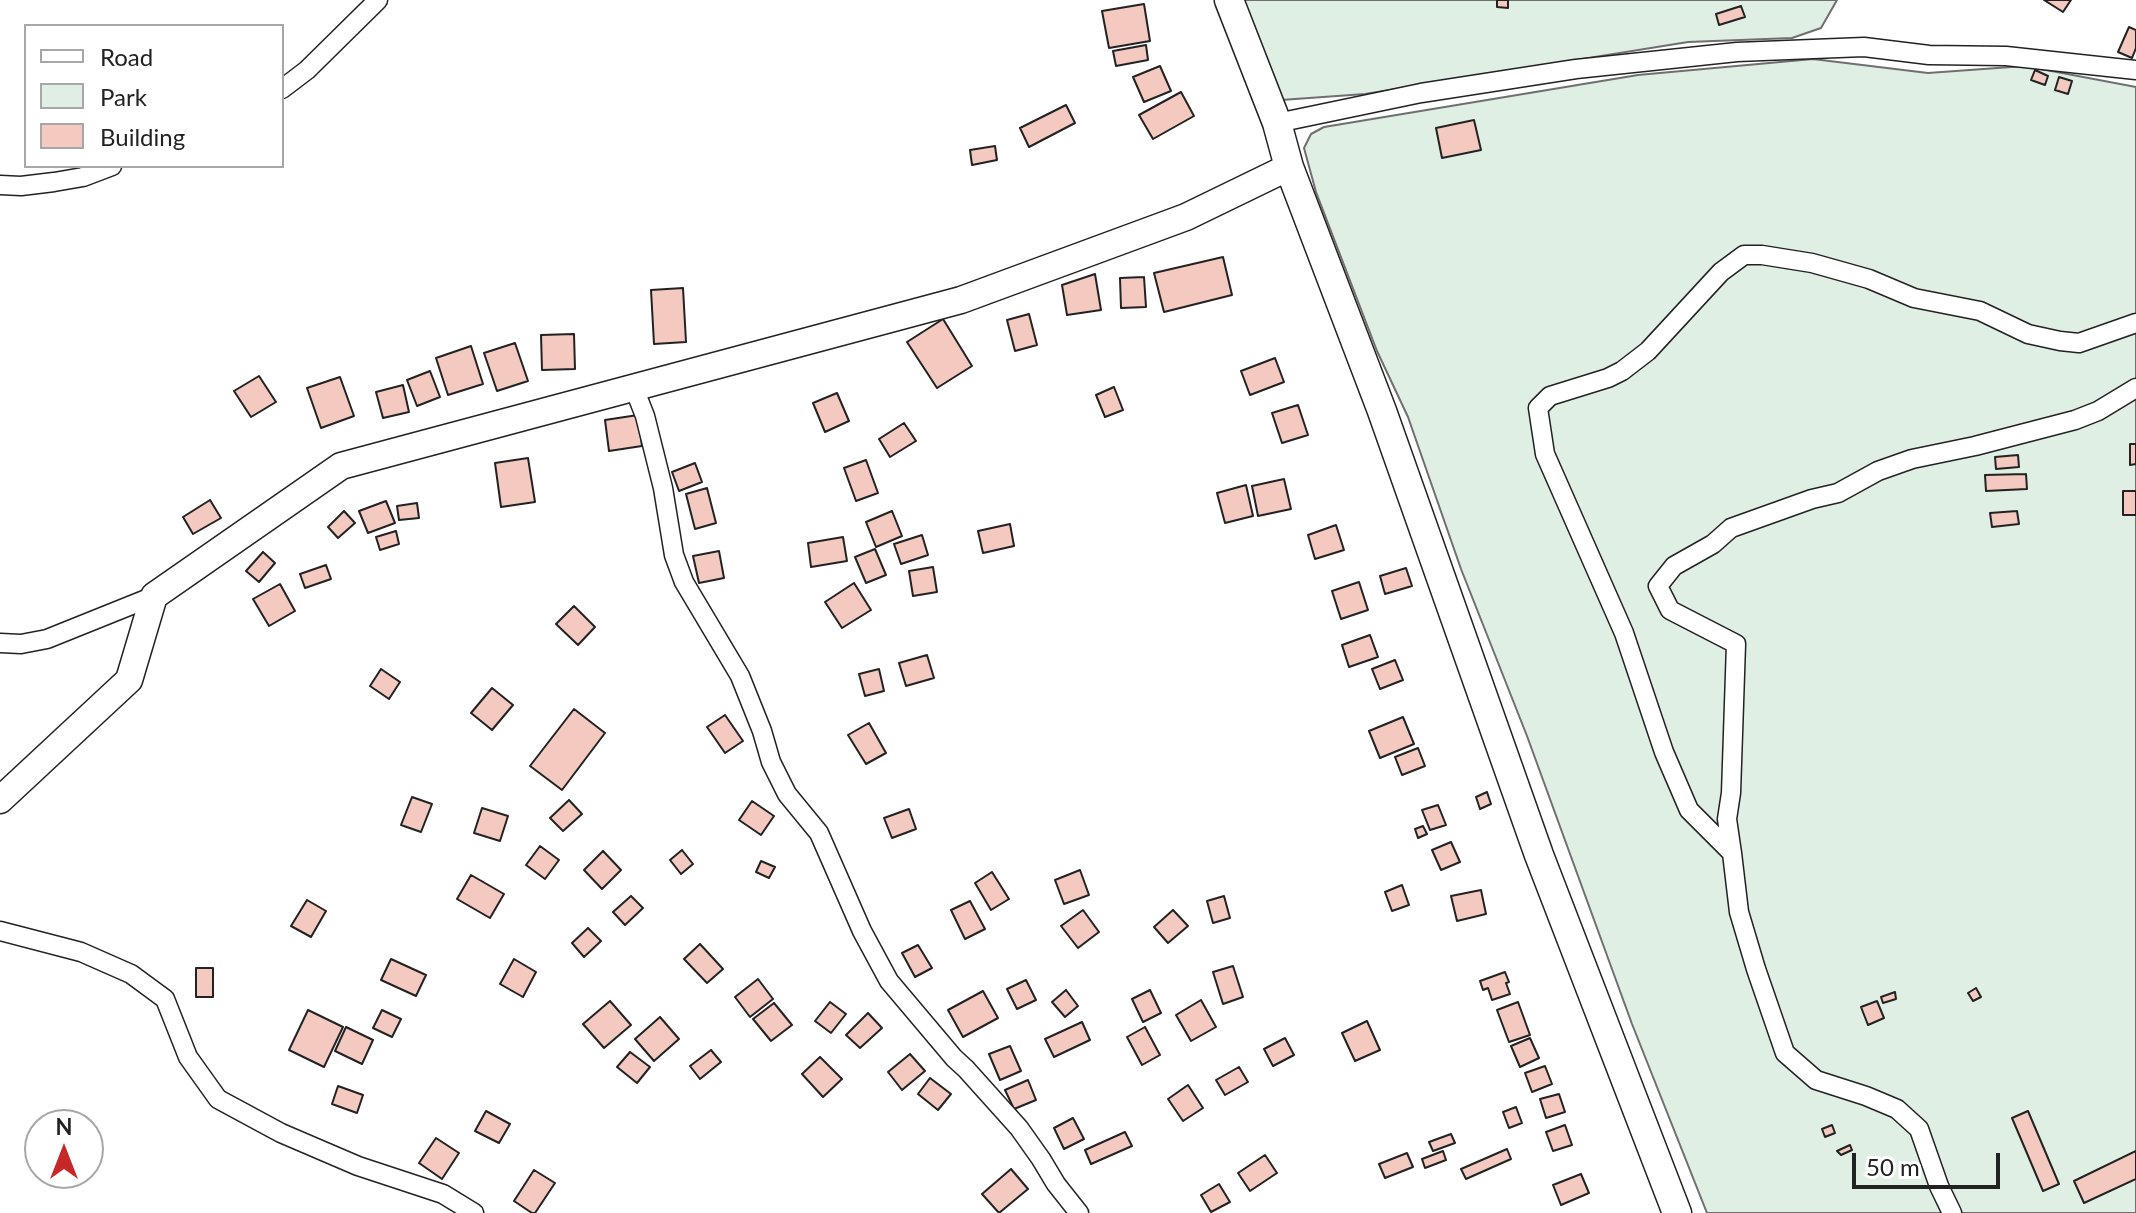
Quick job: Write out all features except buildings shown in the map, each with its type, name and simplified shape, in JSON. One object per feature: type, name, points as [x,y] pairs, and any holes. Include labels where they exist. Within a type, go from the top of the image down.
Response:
[{"type":"main road","points":[[1229,0],[1382,411],[1539,855],[1677,1213]]},
{"type":"street","points":[[284,87],[307,70],[378,0]]},
{"type":"street","points":[[1277,123],[1421,93],[1576,69],[1737,52],[1864,47],[1929,55],[2006,56],[2136,70]]},
{"type":"street","points":[[0,643],[21,644],[47,639],[154,596],[341,466],[961,300],[1186,217],[1289,167]]},
{"type":"street","points":[[0,185],[54,182],[83,177],[107,168]]},
{"type":"street","points":[[1732,853],[1689,810],[1664,752],[1624,633],[1545,454],[1538,408],[1550,396],[1622,371],[1648,351],[1721,272],[1744,255],[1812,263],[1869,279],[1914,298],[1980,311],[2028,334],[2060,341],[2079,343],[2136,323]]},
{"type":"street","points":[[634,388],[645,416],[674,555],[684,582],[740,676],[771,762],[787,794],[819,833],[862,931],[889,981],[1019,1128],[1079,1213]]},
{"type":"street","points":[[1952,1213],[1919,1129],[1897,1109],[1816,1080],[1785,1053],[1739,912],[1727,819],[1731,793],[1736,644],[1670,610],[1658,586],[1674,566],[1713,544],[1731,528],[1838,493],[1878,471],[1912,459],[2075,420],[2098,411],[2136,388]]},
{"type":"street","points":[[0,800],[129,680],[154,596]]},
{"type":"street","points":[[0,931],[81,952],[131,974],[165,999],[188,1057],[218,1099],[281,1133],[358,1166],[443,1194],[474,1213]]},
{"type":"green space","points":[[1243,0],[1837,0],[1821,28],[1792,38],[1688,42],[1365,94],[1281,100]]},
{"type":"green space","points":[[1813,59],[1928,73],[2025,66],[2136,87],[2136,1213],[1707,1213],[1632,1024],[1527,736],[1461,569],[1408,417],[1377,351],[1316,192],[1304,148],[1311,134],[1324,127],[1638,75]]}]
